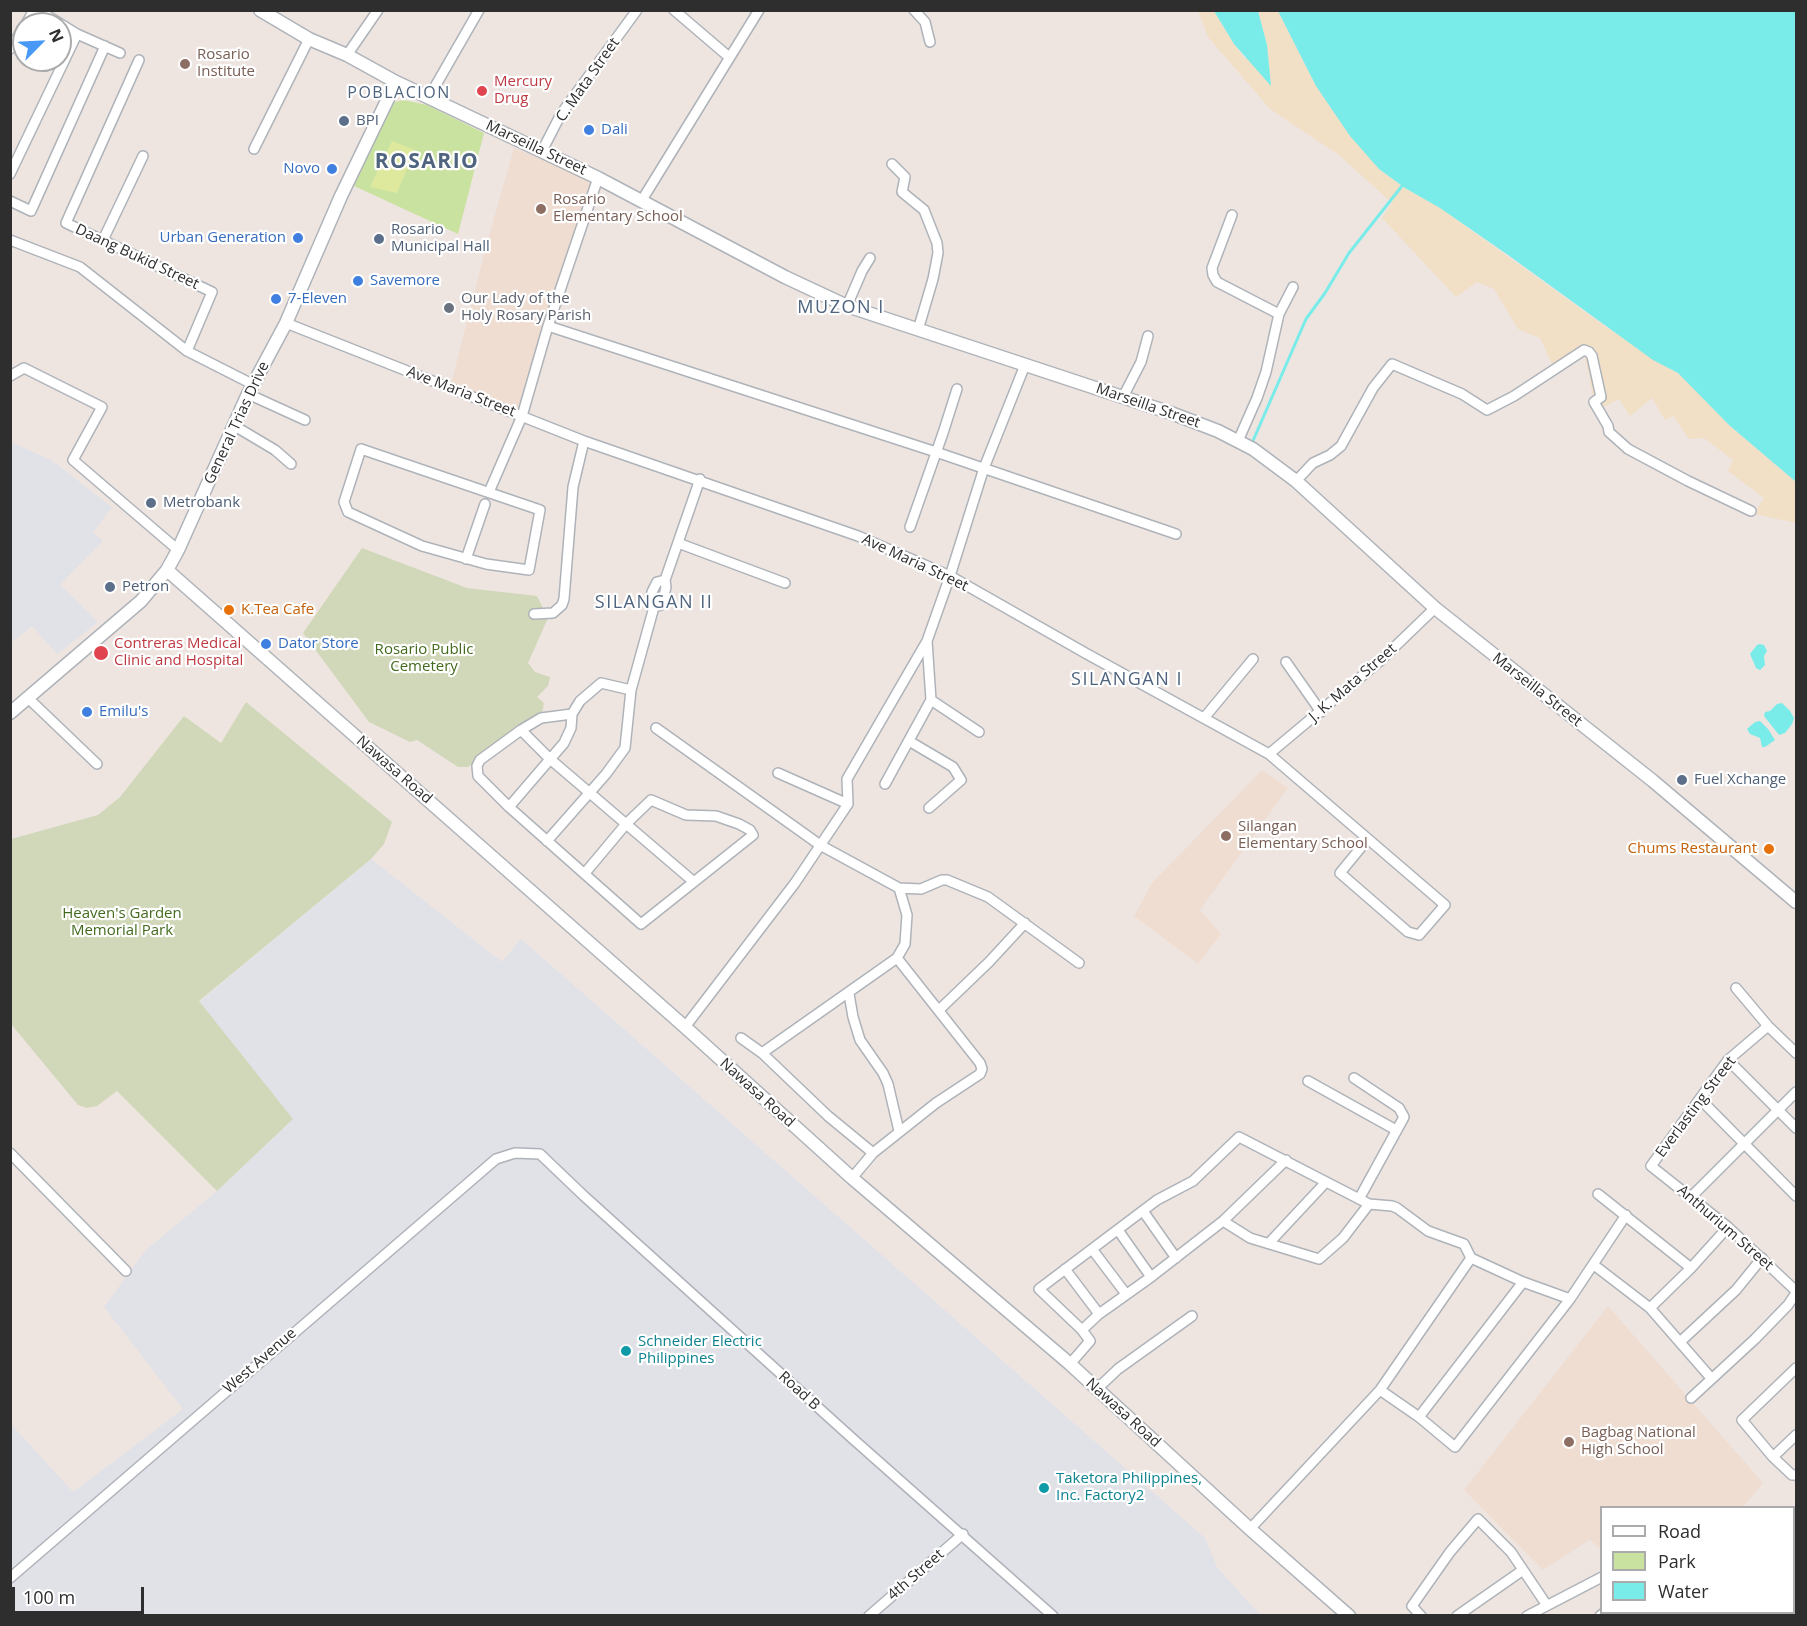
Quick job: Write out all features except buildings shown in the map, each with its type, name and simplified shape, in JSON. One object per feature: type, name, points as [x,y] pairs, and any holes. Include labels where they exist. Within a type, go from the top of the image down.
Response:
[{"type":"main road","name":"Marseilla Street","points":[[263,11],[309,39],[347,55],[396,82],[598,178],[785,277],[847,306],[1123,397],[1238,441],[1268,459],[1296,481],[1435,608],[1661,788],[1797,902]]},
{"type":"main road","name":"General Trias Drive","points":[[10,713],[141,601],[167,570],[233,425],[286,323],[340,196],[396,82]]},
{"type":"main road","name":"Nawasa Road","points":[[167,570],[685,1027],[852,1178],[1070,1364],[1349,1616]]},
{"type":"street","points":[[36,10],[78,34],[120,53]]},
{"type":"street","points":[[347,55],[378,10]]},
{"type":"street","points":[[429,97],[478,10]]},
{"type":"street","name":"C. Mata Street","points":[[542,151],[561,114],[637,10]]},
{"type":"street","points":[[674,10],[729,57]]},
{"type":"street","points":[[642,200],[759,10]]},
{"type":"street","points":[[914,10],[925,22],[930,42]]},
{"type":"street","points":[[10,174],[78,34]]},
{"type":"street","points":[[254,149],[309,39]]},
{"type":"street","points":[[10,201],[31,211],[105,46]]},
{"type":"street","name":"Daang Bukid Street","points":[[139,60],[66,224],[212,292],[188,351]]},
{"type":"street","points":[[103,240],[143,156]]},
{"type":"street","points":[[892,164],[905,177],[902,192],[924,210],[937,243],[938,253],[933,279],[918,330]]},
{"type":"street","points":[[489,492],[522,416],[548,326],[598,178]]},
{"type":"street","points":[[1232,215],[1212,268],[1213,275],[1217,282],[1279,314]]},
{"type":"street","points":[[10,240],[80,267],[188,351],[305,420]]},
{"type":"street","points":[[847,306],[870,258]]},
{"type":"street","points":[[1238,441],[1266,372],[1279,314],[1293,287]]},
{"type":"street","name":"Ave Maria Street","points":[[286,323],[584,441],[858,536],[950,576],[1269,754],[1445,905],[1419,935],[1408,932],[1340,873],[1367,840]]},
{"type":"street","points":[[548,326],[936,452],[1176,534]]},
{"type":"street","points":[[1123,397],[1141,362],[1148,336]]},
{"type":"street","points":[[1296,481],[1313,463],[1341,446],[1373,388],[1392,364],[1462,394],[1487,410],[1514,396],[1584,350],[1592,356],[1601,397],[1594,402],[1609,432],[1628,449],[1751,511]]},
{"type":"street","points":[[685,1027],[795,883],[848,804],[847,779],[927,641],[984,468],[1025,365]]},
{"type":"street","points":[[10,376],[24,368],[102,407],[73,460],[178,550]]},
{"type":"street","points":[[910,527],[957,389]]},
{"type":"street","points":[[233,425],[275,450],[291,464]]},
{"type":"street","points":[[534,614],[553,613],[562,605],[564,599],[573,487],[584,441]]},
{"type":"street","points":[[362,449],[540,510],[529,570],[466,559],[422,546],[348,512],[344,502],[359,451],[362,449]]},
{"type":"street","points":[[547,841],[606,774],[625,748],[631,690],[654,607],[661,604],[664,596],[665,580],[700,480]]},
{"type":"street","points":[[466,559],[485,504]]},
{"type":"street","points":[[678,543],[785,583]]},
{"type":"street","name":"J. K. Mata Street","points":[[1269,754],[1380,661],[1435,608]]},
{"type":"street","points":[[885,784],[931,700],[927,641]]},
{"type":"street","points":[[1204,718],[1253,659]]},
{"type":"street","points":[[1286,662],[1321,712]]},
{"type":"street","points":[[509,807],[564,743],[571,728],[572,714],[580,701],[601,683],[631,690]]},
{"type":"street","points":[[28,698],[98,764]]},
{"type":"street","points":[[931,700],[979,732]]},
{"type":"street","points":[[572,714],[541,718],[521,730],[480,760],[477,766],[478,776],[509,807],[641,924],[753,835],[750,830],[716,816],[686,815],[651,800],[585,873]]},
{"type":"street","points":[[656,728],[820,846],[899,888],[921,889],[947,880],[988,897],[1079,963]]},
{"type":"street","points":[[521,730],[550,759],[694,882]]},
{"type":"street","points":[[909,741],[953,767],[961,780],[929,808]]},
{"type":"street","points":[[778,773],[848,804]]},
{"type":"street","points":[[762,1053],[849,994],[897,958],[905,944],[908,915],[899,888]]},
{"type":"street","points":[[939,1010],[989,962],[1025,923]]},
{"type":"street","points":[[852,1178],[873,1153],[899,1131],[981,1072],[980,1063],[897,958]]},
{"type":"street","points":[[1736,988],[1768,1026],[1797,1053]]},
{"type":"street","points":[[849,994],[860,1040],[888,1084],[899,1131]]},
{"type":"street","name":"Everlasting Street","points":[[1651,1166],[1728,1060],[1768,1026]]},
{"type":"street","points":[[741,1038],[762,1053],[828,1116],[873,1153]]},
{"type":"street","points":[[1728,1060],[1797,1128]]},
{"type":"street","points":[[1354,1078],[1403,1112],[1404,1117],[1359,1199]]},
{"type":"street","points":[[1308,1081],[1396,1130]]},
{"type":"street","points":[[1691,1197],[1797,1092]]},
{"type":"street","points":[[1700,1099],[1797,1196]]},
{"type":"street","points":[[1070,1364],[1090,1341],[1082,1330],[1039,1289],[1171,1191],[1193,1181],[1239,1137],[1369,1204],[1397,1208],[1428,1231],[1464,1244],[1471,1258],[1523,1282],[1570,1299]]},
{"type":"street","points":[[10,1153],[126,1271]]},
{"type":"street","name":"Road B","points":[[515,1153],[540,1154],[844,1432],[963,1534],[1053,1616]]},
{"type":"street","name":"West Avenue","points":[[10,1578],[495,1160],[515,1153]]},
{"type":"street","points":[[1082,1330],[1099,1314],[1223,1221],[1286,1160]]},
{"type":"street","name":"Anthurium Street","points":[[1651,1166],[1728,1227],[1797,1292]]},
{"type":"street","points":[[1269,1243],[1326,1182]]},
{"type":"street","points":[[1598,1194],[1691,1268]]},
{"type":"street","points":[[1223,1221],[1250,1238],[1319,1259],[1343,1238],[1369,1204]]},
{"type":"street","points":[[1143,1211],[1176,1258]]},
{"type":"street","points":[[1380,1390],[1419,1416],[1455,1447],[1570,1299],[1626,1215]]},
{"type":"street","points":[[1650,1308],[1728,1227]]},
{"type":"street","points":[[1118,1230],[1151,1276]]},
{"type":"street","points":[[1092,1249],[1126,1294]]},
{"type":"street","points":[[1250,1529],[1380,1390],[1471,1258]]},
{"type":"street","points":[[1680,1342],[1736,1290],[1762,1258]]},
{"type":"street","points":[[1594,1264],[1650,1308],[1711,1378]]},
{"type":"street","points":[[1065,1269],[1099,1314]]},
{"type":"street","points":[[1419,1416],[1523,1282]]},
{"type":"street","points":[[1691,1398],[1755,1340],[1797,1292]]},
{"type":"street","points":[[1097,1389],[1118,1369],[1192,1316]]},
{"type":"street","points":[[1797,1368],[1742,1420],[1773,1457],[1792,1475],[1797,1476]]},
{"type":"street","points":[[1773,1457],[1797,1435]]},
{"type":"street","points":[[1422,1616],[1412,1606],[1450,1552],[1478,1519],[1511,1552],[1546,1604]]},
{"type":"street","name":"4th Street","points":[[869,1616],[963,1534]]},
{"type":"street","points":[[1457,1616],[1522,1570]]},
{"type":"street","points":[[1527,1616],[1600,1577]]},
{"type":"shaded area","points":[[514,148],[594,181],[518,410],[450,388]]},
{"type":"shaded area","points":[[11,442],[51,460],[112,507],[93,532],[103,541],[60,585],[98,622],[57,654],[32,626],[11,643]]},
{"type":"shaded area","name":"Silangan Elementary School","points":[[1262,770],[1288,788],[1200,910],[1221,934],[1198,964],[1134,916],[1152,883]]},
{"type":"shaded area","points":[[371,859],[502,962],[521,939],[1205,1538],[1217,1567],[1260,1615],[11,1615],[10,1423],[73,1492],[183,1409],[104,1307],[146,1250],[217,1191],[293,1119],[199,1002]]},
{"type":"shaded area","name":"Bagbag National High School","points":[[1608,1306],[1763,1483],[1744,1506],[1600,1506],[1600,1548],[1590,1540],[1543,1570],[1464,1490]]},
{"type":"green space","points":[[404,100],[427,105],[484,133],[458,234],[352,185],[394,102]]},
{"type":"green space","points":[[392,141],[415,150],[397,193],[370,187]]},
{"type":"green space","name":"Rosario Public Cemetery","points":[[362,548],[467,588],[537,596],[548,618],[528,663],[535,672],[550,677],[548,686],[537,697],[544,703],[542,714],[468,767],[458,767],[417,740],[410,742],[369,722],[303,633]]},
{"type":"green space","name":"Heaven's Garden Memorial Park","points":[[246,702],[392,822],[384,844],[371,859],[199,1001],[293,1119],[217,1191],[117,1091],[97,1106],[87,1108],[78,1105],[11,1024],[11,839],[98,815],[120,797],[184,716],[221,743]]},
{"type":"sand","points":[[1198,11],[1214,11],[1245,59],[1267,45],[1258,11],[1278,11],[1316,86],[1379,169],[1405,188],[1440,208],[1609,329],[1686,379],[1729,425],[1796,482],[1796,523],[1754,514],[1764,498],[1728,471],[1733,460],[1704,438],[1689,439],[1673,416],[1665,420],[1652,398],[1630,416],[1619,399],[1596,411],[1585,357],[1556,373],[1540,338],[1518,329],[1494,289],[1477,282],[1456,297],[1382,218],[1392,203],[1339,155],[1270,109],[1208,37]]},
{"type":"water","points":[[1214,11],[1258,11],[1267,45],[1271,86],[1234,44]]},
{"type":"water","points":[[1278,11],[1796,11],[1796,482],[1729,425],[1678,373],[1653,360],[1508,255],[1379,169],[1350,136],[1316,86]]},
{"type":"water","points":[[1760,644],[1764,645],[1767,651],[1764,656],[1765,665],[1760,670],[1756,668],[1750,654]]},
{"type":"water","points":[[1782,703],[1794,718],[1785,733],[1779,735],[1764,716],[1765,712]]},
{"type":"water","points":[[1760,721],[1775,740],[1765,747],[1762,747],[1760,738],[1750,734],[1747,729]]},
{"type":"waterway","points":[[1252,443],[1306,319],[1349,253],[1402,186]]},
{"type":"place","name":"Rosario Institute","points":[[185,64]]},
{"type":"place","name":"Mercury Drug","points":[[482,91]]},
{"type":"place","name":"BPI","points":[[344,121]]},
{"type":"place","name":"Dali","points":[[589,130]]},
{"type":"place","name":"Novo","points":[[332,169]]},
{"type":"place","name":"Rosario Elementary School","points":[[541,209]]},
{"type":"place","name":"Urban Generation","points":[[298,238]]},
{"type":"place","name":"Rosario Municipal Hall","points":[[379,239]]},
{"type":"place","name":"Savemore","points":[[358,281]]},
{"type":"place","name":"7-Eleven","points":[[276,299]]},
{"type":"place","name":"Our Lady of the Holy Rosary Parish","points":[[449,308]]},
{"type":"place","name":"Metrobank","points":[[151,503]]},
{"type":"place","name":"Petron","points":[[110,587]]},
{"type":"place","name":"K.Tea Cafe","points":[[229,610]]},
{"type":"place","name":"Dator Store","points":[[266,644]]},
{"type":"place","name":"Contreras Medical Clinic and Hospital","points":[[101,653]]},
{"type":"place","name":"Emilu's","points":[[87,712]]},
{"type":"place","name":"Fuel Xchange","points":[[1682,780]]},
{"type":"place","name":"Silangan Elementary School","points":[[1226,836]]},
{"type":"place","name":"Chums Restaurant","points":[[1769,849]]},
{"type":"place","name":"Schneider Electric Philippines","points":[[626,1351]]},
{"type":"place","name":"Bagbag National High School","points":[[1569,1442]]},
{"type":"place","name":"Taketora Philippines, Inc. Factory2","points":[[1044,1488]]},
{"type":"district","name":"POBLACION","points":[[399,93]]},
{"type":"district","name":"ROSARIO","points":[[427,162]]},
{"type":"district","name":"MUZON I","points":[[841,308]]},
{"type":"district","name":"SILANGAN II","points":[[654,603]]},
{"type":"district","name":"SILANGAN I","points":[[1127,680]]}]
